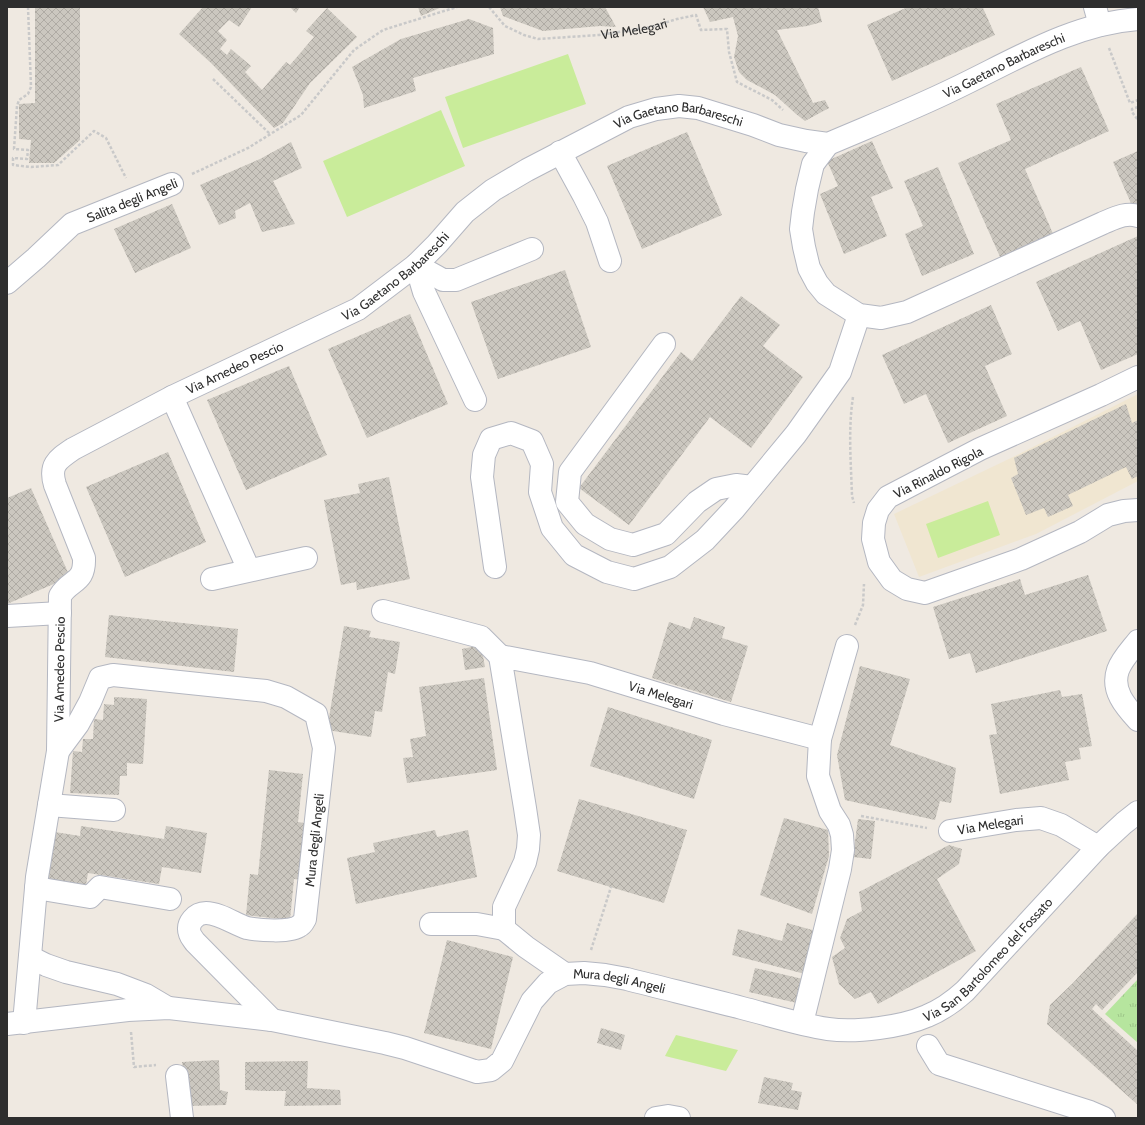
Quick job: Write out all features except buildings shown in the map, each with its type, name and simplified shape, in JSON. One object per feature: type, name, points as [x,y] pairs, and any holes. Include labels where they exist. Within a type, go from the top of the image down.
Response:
[{"type":"street","name":"Via Gaetano Barbareschi","points":[[297,338],[358,309],[416,265],[465,212],[500,186],[560,152],[629,117],[656,109],[679,106],[698,108],[754,125],[779,135],[828,144],[953,90],[1036,48],[1071,34],[1097,16],[1118,21],[1138,18]]},
{"type":"street","points":[[828,144],[813,164],[807,189],[801,229],[804,247],[809,268],[817,283],[826,294],[860,315],[881,318],[908,312],[1119,216],[1131,214],[1138,216]]},
{"type":"street","points":[[560,152],[597,222],[610,261]]},
{"type":"street","name":"Salita degli Angeli","points":[[7,283],[72,224],[172,184]]},
{"type":"street","points":[[416,265],[443,280],[456,280],[532,249]]},
{"type":"street","points":[[416,265],[424,292],[475,400]]},
{"type":"street","points":[[495,567],[482,477],[484,455],[491,439],[511,433],[532,441],[542,464],[540,492],[552,528],[574,555],[607,572],[634,579],[670,567],[705,540],[796,434],[840,372],[860,315]]},
{"type":"street","name":"Via Amedeo Pescio","points":[[16,1023],[30,957],[36,888],[58,751],[60,596],[64,590],[76,582],[82,574],[84,567],[84,558],[55,486],[52,475],[54,466],[61,457],[73,449],[172,397],[297,338]]},
{"type":"street","points":[[664,344],[570,472],[568,502],[585,524],[610,539],[633,545],[666,534],[697,502],[716,489],[736,485],[752,487]]},
{"type":"street","name":"Via Rinaldo Rigola","points":[[1138,377],[980,449],[888,498],[878,510],[874,523],[873,539],[879,562],[892,580],[907,589],[925,593],[1021,559],[1080,532],[1108,515],[1124,511],[1138,510]]},
{"type":"street","name":"Via Amedeo Pescio","points":[[172,397],[249,570]]},
{"type":"street","points":[[212,579],[306,558]]},
{"type":"street","points":[[383,611],[481,637],[500,656],[529,835],[528,849],[524,862],[504,907],[504,928]]},
{"type":"street","points":[[7,616],[60,613]]},
{"type":"street","points":[[1138,641],[1118,670],[1116,682],[1118,693],[1124,704],[1138,720]]},
{"type":"street","points":[[802,1023],[840,869],[843,850],[842,835],[839,826],[830,810],[818,776],[820,739],[847,646]]},
{"type":"street","name":"Via Melegari","points":[[500,656],[590,673],[724,714],[820,739]]},
{"type":"street","name":"Mura degli Angeli","points":[[58,751],[78,724],[90,702],[100,678],[113,675],[266,691],[286,697],[316,714],[324,748],[306,919],[299,927],[289,930],[262,929],[248,928],[216,915],[206,913],[196,916],[189,925],[189,933],[195,942],[272,1020]]},
{"type":"street","points":[[49,804],[114,810]]},
{"type":"street","name":"Via San Bartolomeo del Fossato","points":[[802,1023],[829,1029],[865,1029],[911,1022],[943,1009],[965,991],[1098,847],[1124,822],[1138,812]]},
{"type":"street","name":"Via Melegari","points":[[950,832],[1016,820],[1041,818],[1061,825],[1098,847]]},
{"type":"street","points":[[36,888],[90,897],[100,887],[170,898]]},
{"type":"street","points":[[431,924],[477,924],[504,928],[526,947],[575,974]]},
{"type":"street","points":[[30,957],[46,965],[66,972],[117,984],[139,992],[169,1008]]},
{"type":"street","name":"Mura degli Angeli","points":[[16,1023],[146,1008],[169,1008],[272,1020],[386,1043],[477,1072],[491,1070],[502,1061],[532,1002],[548,983],[575,974],[605,975],[627,979],[802,1023]]},
{"type":"street","points":[[928,1046],[939,1064],[1090,1112],[1104,1118]]},
{"type":"street","points":[[177,1076],[182,1118]]},
{"type":"street","points":[[656,1118],[668,1116],[680,1118]]},
{"type":"path","points":[[28,7],[31,87],[28,94],[19,100],[17,106],[14,149],[28,150],[27,159],[13,158],[13,165],[31,167],[58,165],[94,131],[106,138],[136,198]]},
{"type":"path","name":"Salita degli Angeli","points":[[172,184],[248,148],[301,115],[354,50],[383,30],[457,7]]},
{"type":"path","name":"Via Melegari","points":[[489,7],[505,26],[524,35],[538,39],[599,35],[651,27],[696,15],[701,30],[727,29],[729,52],[737,82],[772,100],[800,123],[806,141]]},
{"type":"path","points":[[1097,16],[1130,103],[1138,100]]},
{"type":"path","points":[[213,79],[270,134]]},
{"type":"path","points":[[1138,107],[1132,109],[1132,112],[1138,120]]},
{"type":"path","points":[[854,391],[850,412],[850,442],[852,496],[854,503]]},
{"type":"path","points":[[847,646],[863,605],[864,584]]},
{"type":"path","name":"Via Melegari","points":[[830,810],[950,832]]},
{"type":"path","points":[[575,974],[611,887]]},
{"type":"path","points":[[128,1010],[134,1067],[175,1062],[177,1076]]},
{"type":"shaded area","points":[[1138,394],[1138,481],[1036,534],[919,577],[894,514],[1015,456]]},
{"type":"green space","points":[[568,54],[586,104],[463,148],[445,97]]},
{"type":"green space","points":[[441,110],[465,166],[347,217],[323,161]]},
{"type":"green space","points":[[988,501],[1000,535],[938,558],[926,524]]},
{"type":"green space","points":[[1138,979],[1138,1043],[1105,1014]]},
{"type":"green space","points":[[676,1035],[738,1050],[726,1071],[665,1056]]}]
